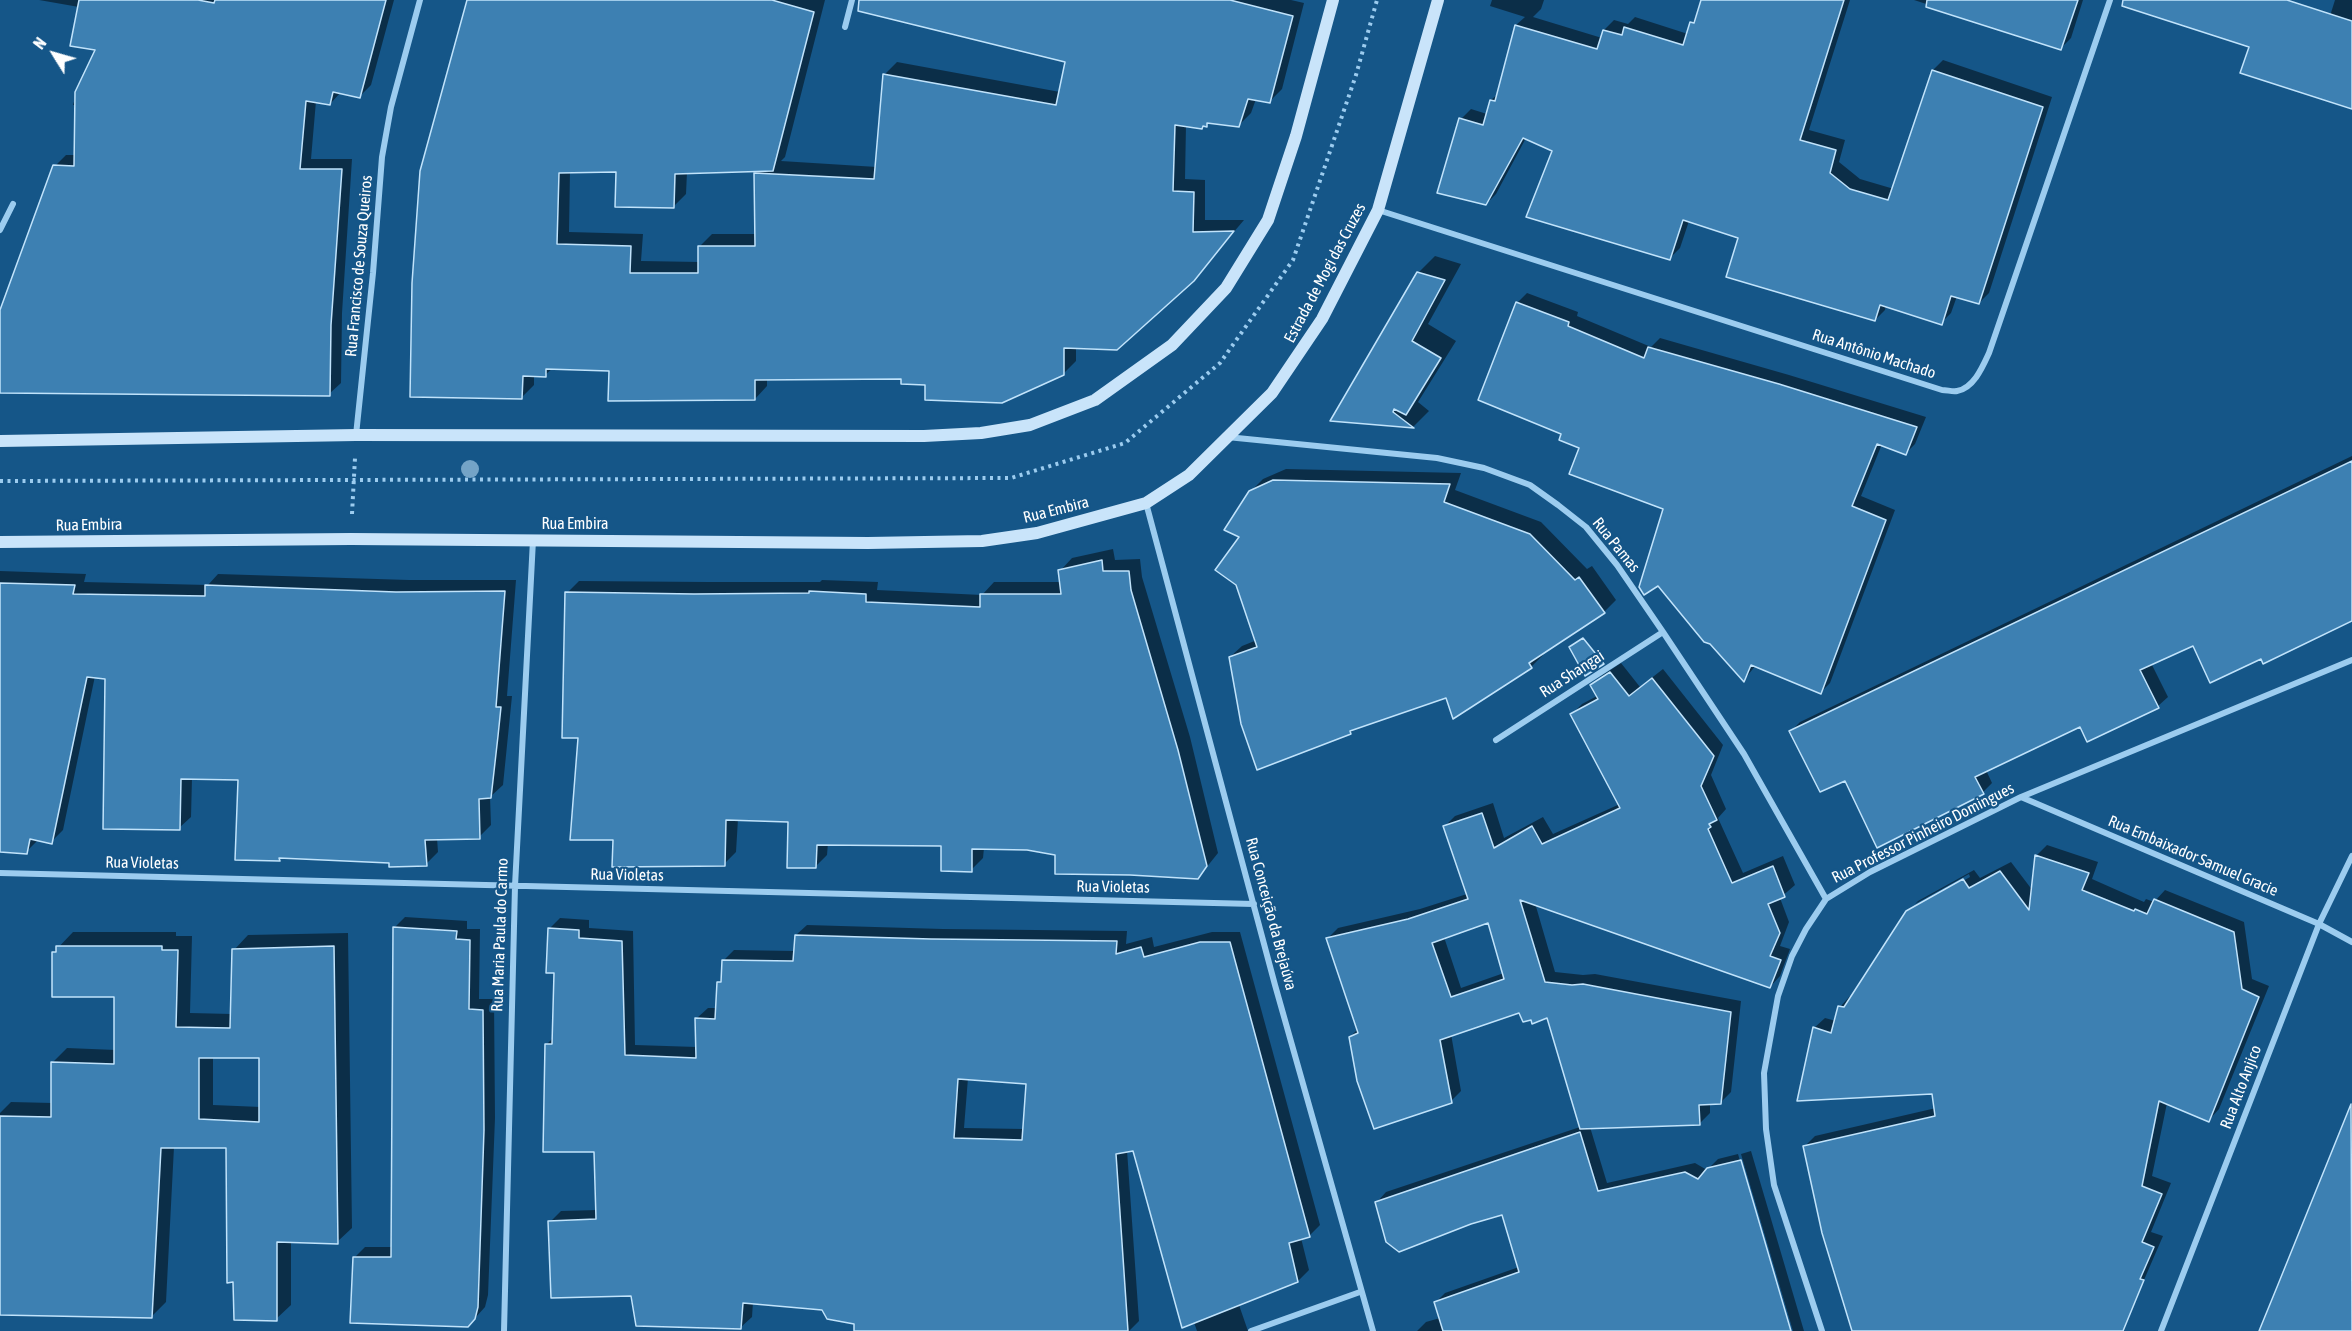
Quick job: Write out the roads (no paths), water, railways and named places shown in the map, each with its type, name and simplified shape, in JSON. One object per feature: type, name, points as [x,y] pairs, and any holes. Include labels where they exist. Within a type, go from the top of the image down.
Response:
[{"type":"main road","points":[[0,441],[356,435],[924,436],[981,432],[1030,425],[1095,400],[1172,345],[1226,288],[1268,220],[1296,136],[1333,0]]},
{"type":"main road","name":"Estrada de Mogi das Cruzes","points":[[1146,503],[1189,475],[1272,393],[1322,319],[1378,210],[1438,0]]},
{"type":"main road","name":"Rua Embira","points":[[0,542],[351,539],[868,543],[982,540],[1037,533],[1146,503]]},
{"type":"street","name":"Rua Francisco de Souza Queiros","points":[[356,435],[373,273],[382,157],[391,107],[420,0]]},
{"type":"street","points":[[844,27],[852,0]]},
{"type":"street","name":"Rua Antônio Machado","points":[[1378,210],[1942,390],[1959,391],[1970,384],[1981,372],[1989,353],[2110,0]]},
{"type":"street","points":[[0,230],[13,204]]},
{"type":"street","name":"Rua Pamas","points":[[1226,437],[1437,458],[1484,468],[1530,485],[1586,527],[1617,565],[1744,754],[1826,899]]},
{"type":"street","name":"Rua Conceição da Brejaúva","points":[[1146,503],[1275,985],[1360,1292],[1373,1331]]},
{"type":"street","name":"Rua Maria Paula do Carmo","points":[[504,1331],[515,886],[533,540]]},
{"type":"street","name":"Rua Shangai","points":[[1496,740],[1663,632]]},
{"type":"street","name":"Rua Professor Pinheiro Domingues","points":[[1822,1331],[1774,1185],[1766,1130],[1764,1072],[1778,996],[1792,956],[1806,929],[1826,899],[1870,873],[2021,797],[2352,660]]},
{"type":"street","name":"Rua Embaixador Samuel Gracie","points":[[2021,797],[2319,924],[2352,942]]},
{"type":"street","name":"Rua Alto Anjico","points":[[2161,1331],[2319,924],[2352,856]]},
{"type":"street","name":"Rua Violetas","points":[[0,873],[1254,903]]},
{"type":"street","points":[[1251,1331],[1360,1292]]}]
